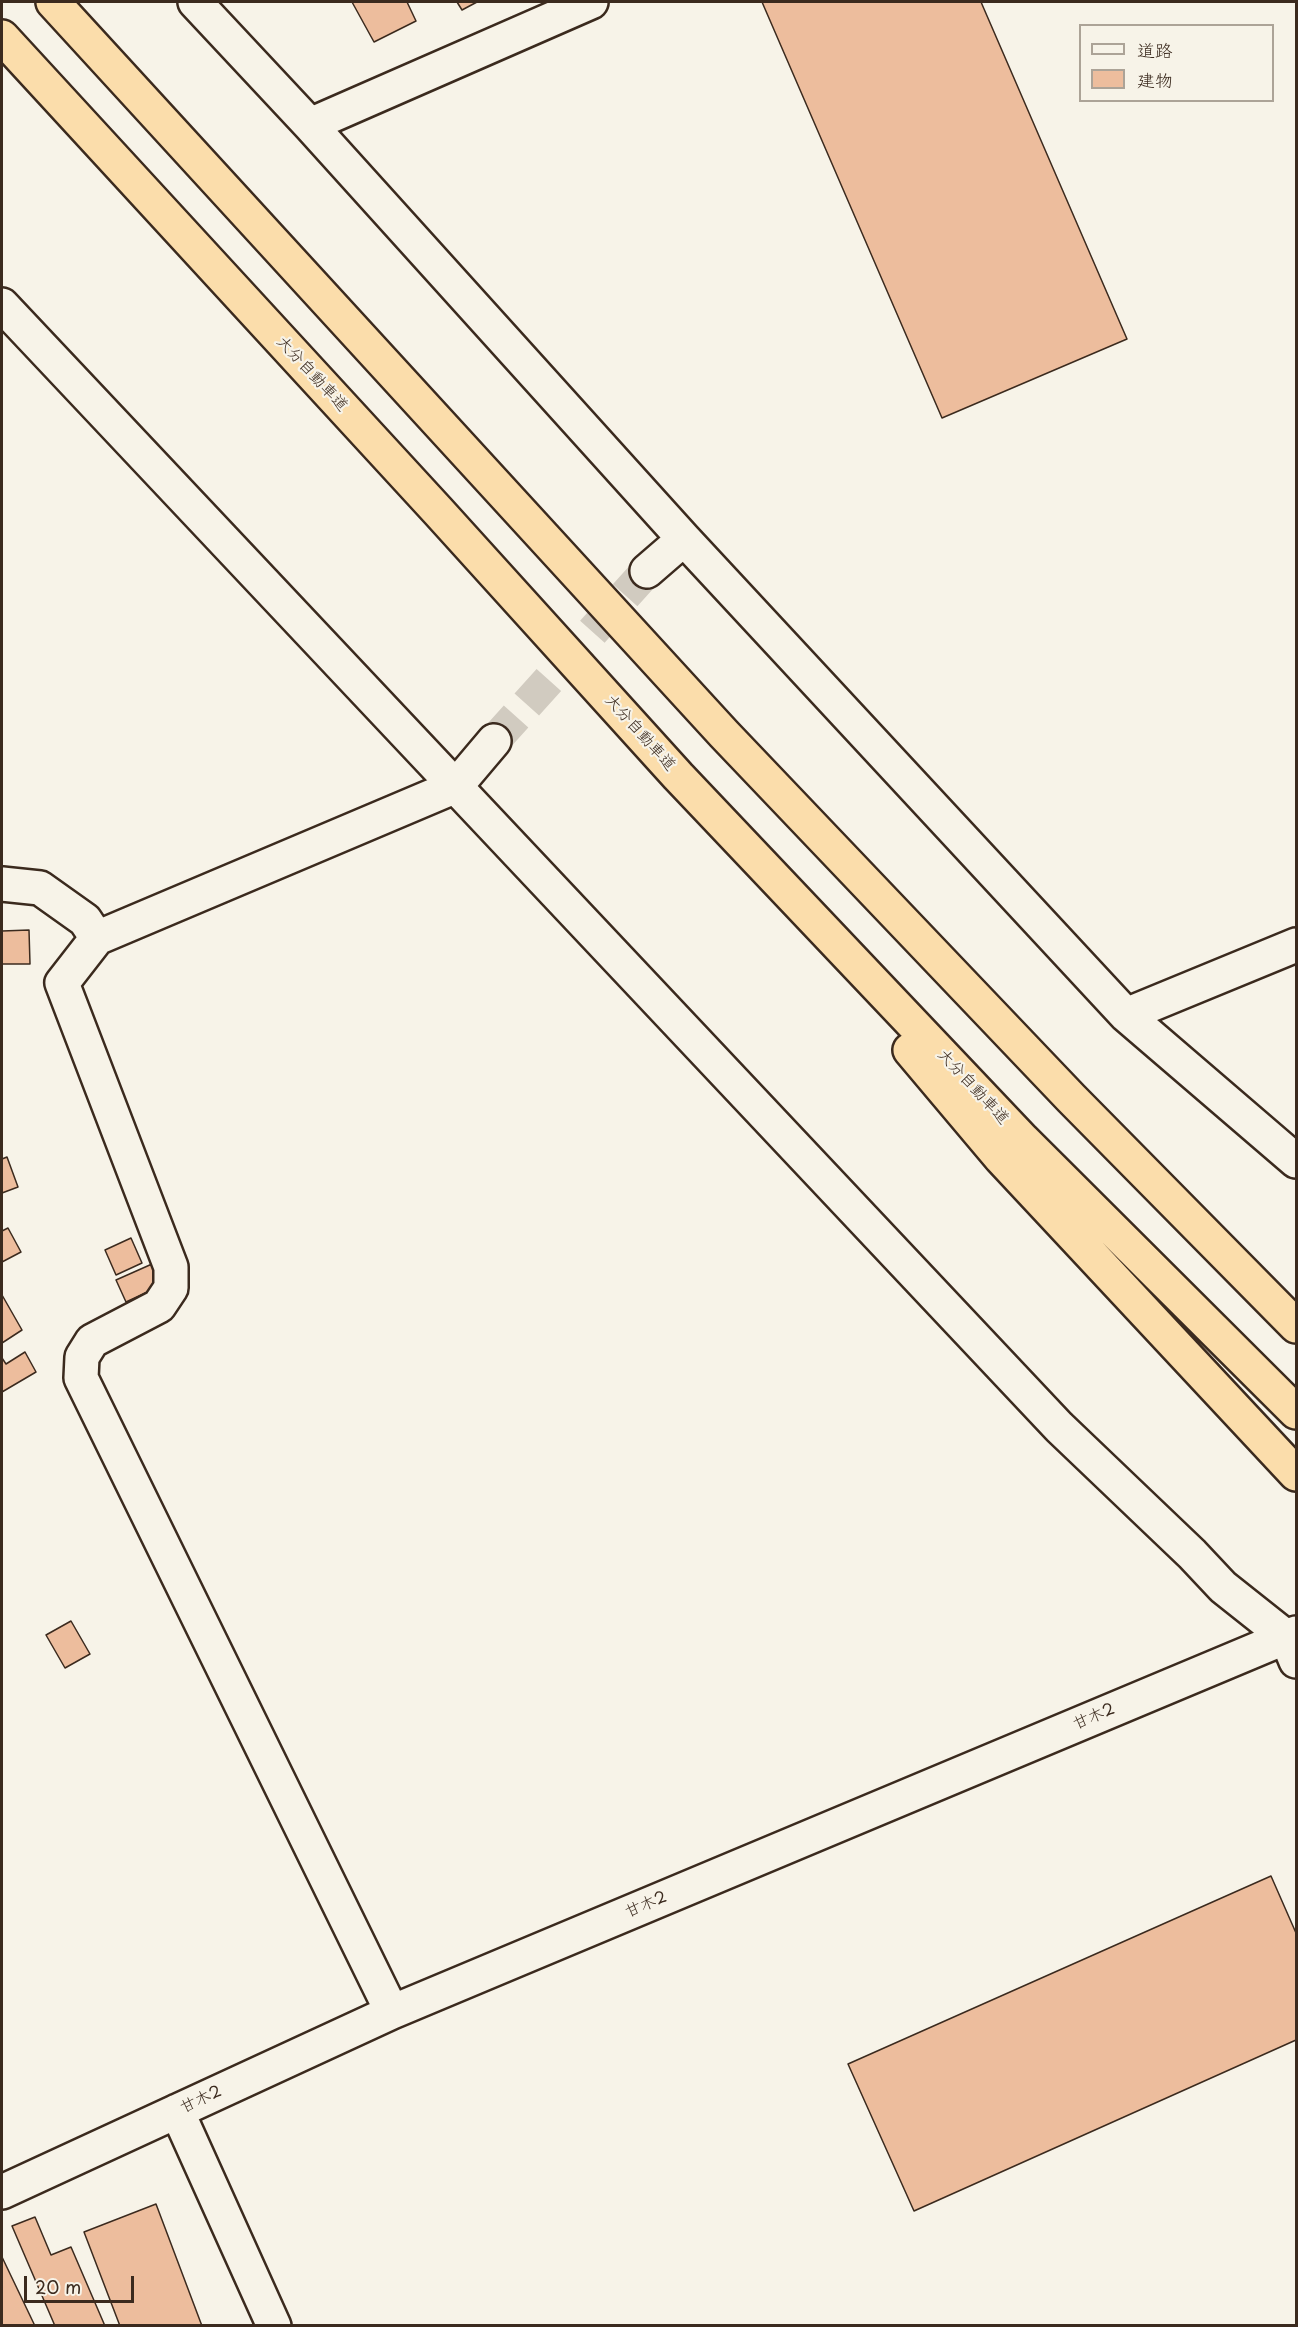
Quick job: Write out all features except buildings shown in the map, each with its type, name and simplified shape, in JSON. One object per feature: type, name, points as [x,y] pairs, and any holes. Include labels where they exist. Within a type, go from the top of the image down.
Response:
[{"type":"highway","points":[[53,2],[716,725],[1071,1098],[1296,1326]]},
{"type":"highway","name":"大分自動車道","points":[[2,37],[430,502],[678,776],[1023,1140],[1296,1412]]},
{"type":"highway","points":[[678,776],[1001,1158],[1296,1474]]},
{"type":"highway","points":[[1071,1098],[1296,1294]]},
{"type":"street","points":[[195,2],[310,125],[684,539],[1126,1016],[1296,1161]]},
{"type":"street","points":[[310,125],[591,2]]},
{"type":"street","points":[[2,305],[1059,1426],[1192,1554],[1223,1587],[1293,1644]]},
{"type":"street","points":[[647,571],[684,539]]},
{"type":"street","points":[[392,2012],[81,1378],[82,1358],[92,1341],[159,1306],[171,1288],[171,1267],[62,983],[97,938],[456,786],[494,741]]},
{"type":"street","points":[[2,884],[40,888],[86,921],[97,938]]},
{"type":"street","points":[[1126,1016],[1296,945]]},
{"type":"street","name":"甘木2","points":[[2,2192],[392,2012],[1293,1644]]},
{"type":"street","points":[[177,2111],[274,2325]]},
{"type":"tunnel","points":[[494,741],[647,571]]}]
